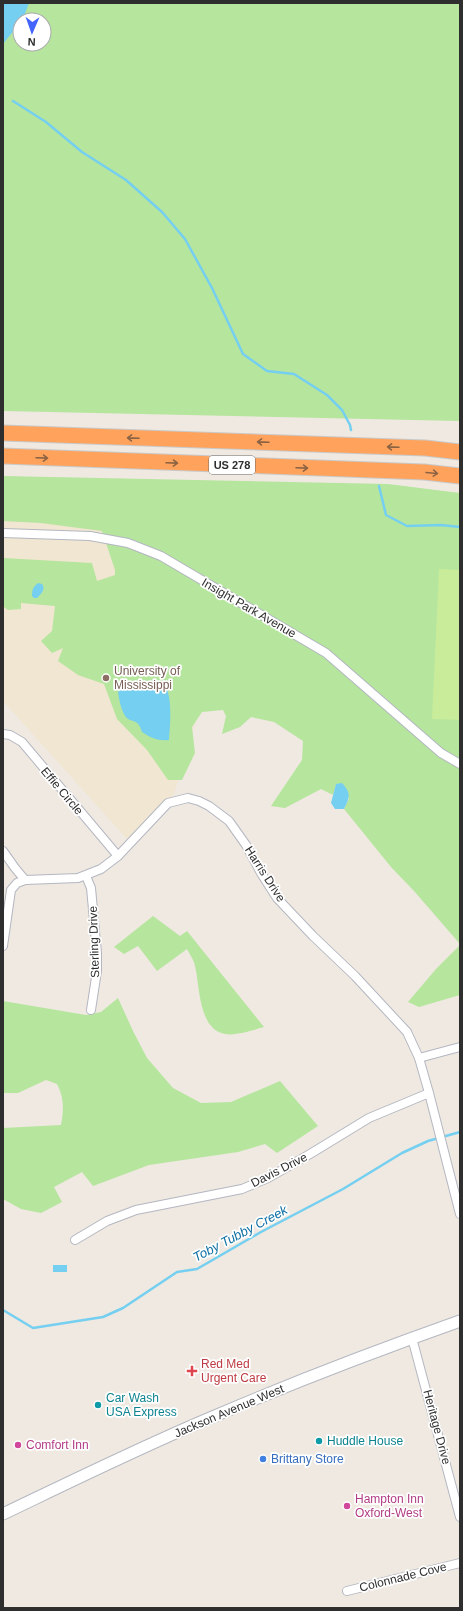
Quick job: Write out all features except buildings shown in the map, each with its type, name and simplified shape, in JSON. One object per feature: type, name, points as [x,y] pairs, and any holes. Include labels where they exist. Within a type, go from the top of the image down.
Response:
[{"type":"highway","name":"US 278","points":[[3,433],[425,448],[460,452]]},
{"type":"highway","name":"US 278","points":[[3,456],[424,472],[460,476]]},
{"type":"main road","name":"Jackson Avenue West","points":[[3,1514],[73,1480],[216,1415],[342,1364],[460,1321]]},
{"type":"street","name":"Insight Park Avenue","points":[[3,533],[90,536],[128,543],[161,556],[326,653],[441,754],[460,764]]},
{"type":"street","name":"Effie Circle","points":[[3,734],[10,735],[22,742],[118,856]]},
{"type":"street","name":"Harris Drive","points":[[25,880],[86,876],[101,869],[118,856],[168,803],[188,798],[199,800],[229,821],[246,845],[277,898],[313,936],[355,976],[407,1032],[419,1058],[460,1214]]},
{"type":"street","points":[[3,851],[14,868],[25,880],[17,883],[11,890],[3,946]]},
{"type":"street","name":"Sterling Drive","points":[[86,876],[92,893],[97,953],[97,971],[91,1010]]},
{"type":"street","points":[[419,1058],[460,1047]]},
{"type":"street","name":"Davis Drive","points":[[75,1240],[107,1221],[136,1210],[242,1189],[268,1178],[369,1118],[429,1093]]},
{"type":"street","name":"Heritage Drive","points":[[412,1338],[460,1518]]},
{"type":"street","name":"Colonnade Cove","points":[[347,1591],[460,1563]]},
{"type":"shaded area","name":"University of Mississippi","points":[[3,493],[440,503],[230,607],[174,794],[127,839],[3,701]]},
{"type":"green space","points":[[3,3],[460,3],[460,421],[3,411]]},
{"type":"green space","name":"University of Mississippi","points":[[3,476],[388,484],[460,493],[460,944],[391,867],[344,809],[349,798],[336,785],[333,795],[321,789],[285,808],[271,806],[302,760],[303,741],[274,722],[251,717],[240,727],[222,734],[226,716],[223,710],[202,712],[192,727],[195,753],[182,780],[168,780],[147,750],[117,719],[104,684],[78,675],[58,661],[63,648],[52,653],[41,641],[52,631],[55,606],[21,603],[21,609],[8,610],[4,607],[3,558],[92,563],[97,581],[115,575],[115,570],[102,531],[41,523],[3,521]]},
{"type":"green space","points":[[439,569],[460,570],[460,720],[432,719]]},
{"type":"green space","points":[[153,916],[180,936],[187,931],[264,1027],[235,1034],[225,1034],[216,1030],[210,1024],[205,1016],[202,1006],[197,974],[193,960],[187,949],[157,971],[138,946],[124,954],[114,947]]},
{"type":"green space","points":[[460,945],[460,995],[419,1007],[408,1002],[436,969]]},
{"type":"green space","points":[[118,998],[147,1058],[173,1088],[201,1103],[231,1102],[280,1081],[318,1126],[277,1153],[265,1144],[238,1152],[149,1165],[93,1186],[82,1172],[54,1187],[62,1202],[41,1213],[21,1209],[3,1199],[3,1128],[61,1125],[63,1109],[61,1094],[57,1084],[46,1080],[18,1093],[3,1093],[3,1001],[86,1015],[101,1012]]},
{"type":"water","points":[[3,3],[29,3],[26,12],[12,12],[12,33],[3,44]]},
{"type":"water","points":[[38,583],[42,584],[43,590],[37,598],[34,598],[32,596],[33,590]]},
{"type":"water","points":[[149,681],[161,682],[168,692],[170,700],[169,740],[155,739],[142,732],[136,722],[125,716],[121,707],[118,692],[132,684]]},
{"type":"water","points":[[342,783],[349,795],[344,809],[335,809],[331,803],[336,784]]},
{"type":"water","points":[[53,1265],[67,1265],[67,1272],[53,1272]]},
{"type":"waterway","points":[[13,101],[46,122],[82,152],[126,180],[162,212],[185,239],[212,288],[243,354],[267,371],[294,374],[327,395],[342,410],[351,430]]},
{"type":"waterway","points":[[379,486],[386,515],[407,526],[441,525],[460,527]]},
{"type":"waterway","name":"Toby Tubby Creek","points":[[3,1310],[33,1328],[103,1317],[123,1308],[177,1272],[197,1269],[261,1232],[343,1189],[402,1153],[428,1141],[460,1132]]},
{"type":"place","name":"University of Mississippi","points":[[106,678]]},
{"type":"place","name":"Red Med Urgent Care","points":[[192,1371]]},
{"type":"place","name":"Car Wash USA Express","points":[[98,1405]]},
{"type":"place","name":"Huddle House","points":[[319,1441]]},
{"type":"place","name":"Comfort Inn","points":[[18,1445]]},
{"type":"place","name":"Brittany Store","points":[[263,1459]]},
{"type":"place","name":"Hampton Inn Oxford-West","points":[[347,1506]]}]
